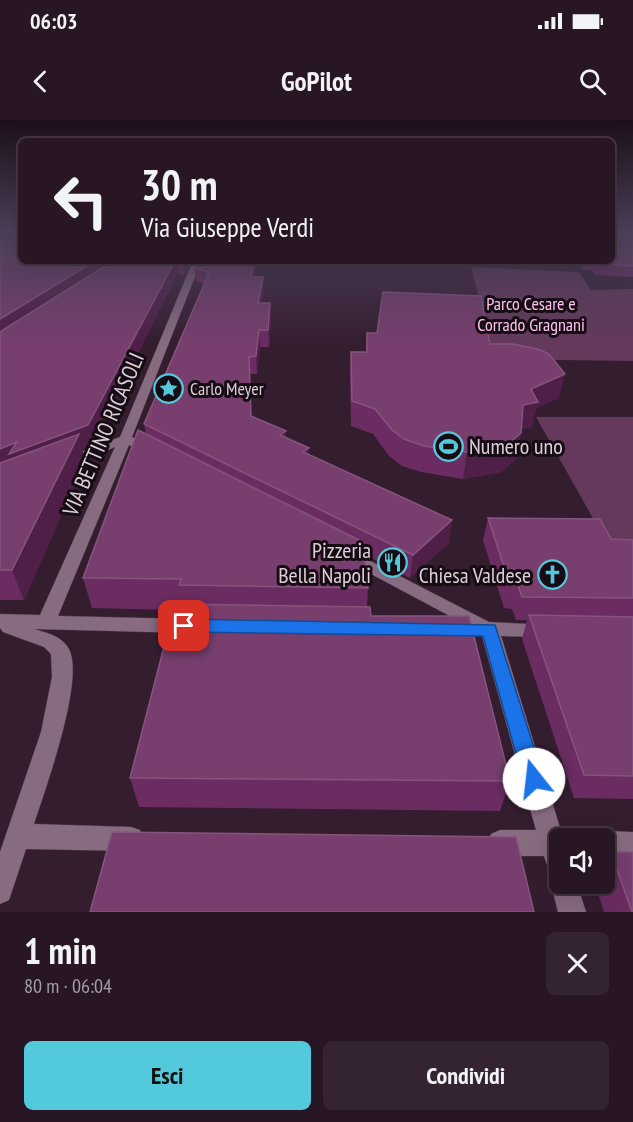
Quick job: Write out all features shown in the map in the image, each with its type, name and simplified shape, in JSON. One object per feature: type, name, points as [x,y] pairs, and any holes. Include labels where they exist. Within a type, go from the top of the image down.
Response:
[{"type":"street","name":"VIA BETTINO RICASOLI","points":[[46,623],[125,439],[194,269]]},
{"type":"street","points":[[51,468],[125,439],[169,460]]},
{"type":"street","points":[[336,548],[489,629],[551,828]]},
{"type":"street","points":[[0,624],[208,626]]},
{"type":"street","points":[[0,624],[51,642],[61,651],[63,663],[52,732],[0,891]]},
{"type":"street","points":[[431,629],[561,630]]},
{"type":"street","points":[[18,836],[146,840]]},
{"type":"street","points":[[482,843],[549,843]]},
{"type":"street","points":[[615,844],[633,845]]},
{"type":"street","points":[[567,894],[572,912]]},
{"type":"green space","name":"Parco Cesare e Corrado Gragnani","points":[[472,269],[579,272],[591,290],[633,289],[633,361],[495,359]]},
{"type":"green space","points":[[536,417],[633,417],[633,555],[613,554]]},
{"type":"building","points":[[0,269],[82,269],[0,319]]},
{"type":"building","points":[[100,269],[171,269],[88,425],[9,454],[17,442],[0,449],[0,332]]},
{"type":"building","points":[[199,269],[253,269],[251,277],[263,277],[258,303],[270,303],[268,330],[259,330],[256,356],[249,357],[251,416],[286,431],[280,435],[309,448],[303,452],[452,520],[413,555],[144,424],[209,273]]},
{"type":"building","points":[[383,292],[481,296],[490,344],[513,344],[538,349],[549,354],[565,374],[531,389],[538,402],[523,405],[521,433],[506,446],[467,452],[424,446],[404,439],[392,430],[375,409],[352,401],[351,352],[367,352],[367,333],[377,333]]},
{"type":"building","points":[[138,430],[363,542],[368,588],[179,585],[181,579],[83,578]]},
{"type":"building","points":[[79,434],[12,570],[0,570],[0,463]]},
{"type":"building","points":[[488,518],[600,519],[611,539],[633,540],[633,598],[522,597],[518,585],[510,585]]},
{"type":"building","points":[[175,604],[370,607],[371,616],[469,616],[510,781],[130,778]]},
{"type":"building","points":[[529,615],[633,617],[633,776],[584,775]]},
{"type":"building","points":[[112,832],[516,837],[534,912],[90,912]]},
{"type":"building","points":[[615,852],[633,852],[632,912],[615,863]]},
{"type":"place","name":"Carlo Meyer","points":[[169,389]]},
{"type":"place","name":"Numero uno","points":[[448,446]]},
{"type":"place","name":"Pizzeria Bella Napoli","points":[[392,563]]},
{"type":"place","name":"Chiesa Valdese","points":[[552,575]]},
{"type":"route","points":[[184,626],[489,629],[534,779]]}]
